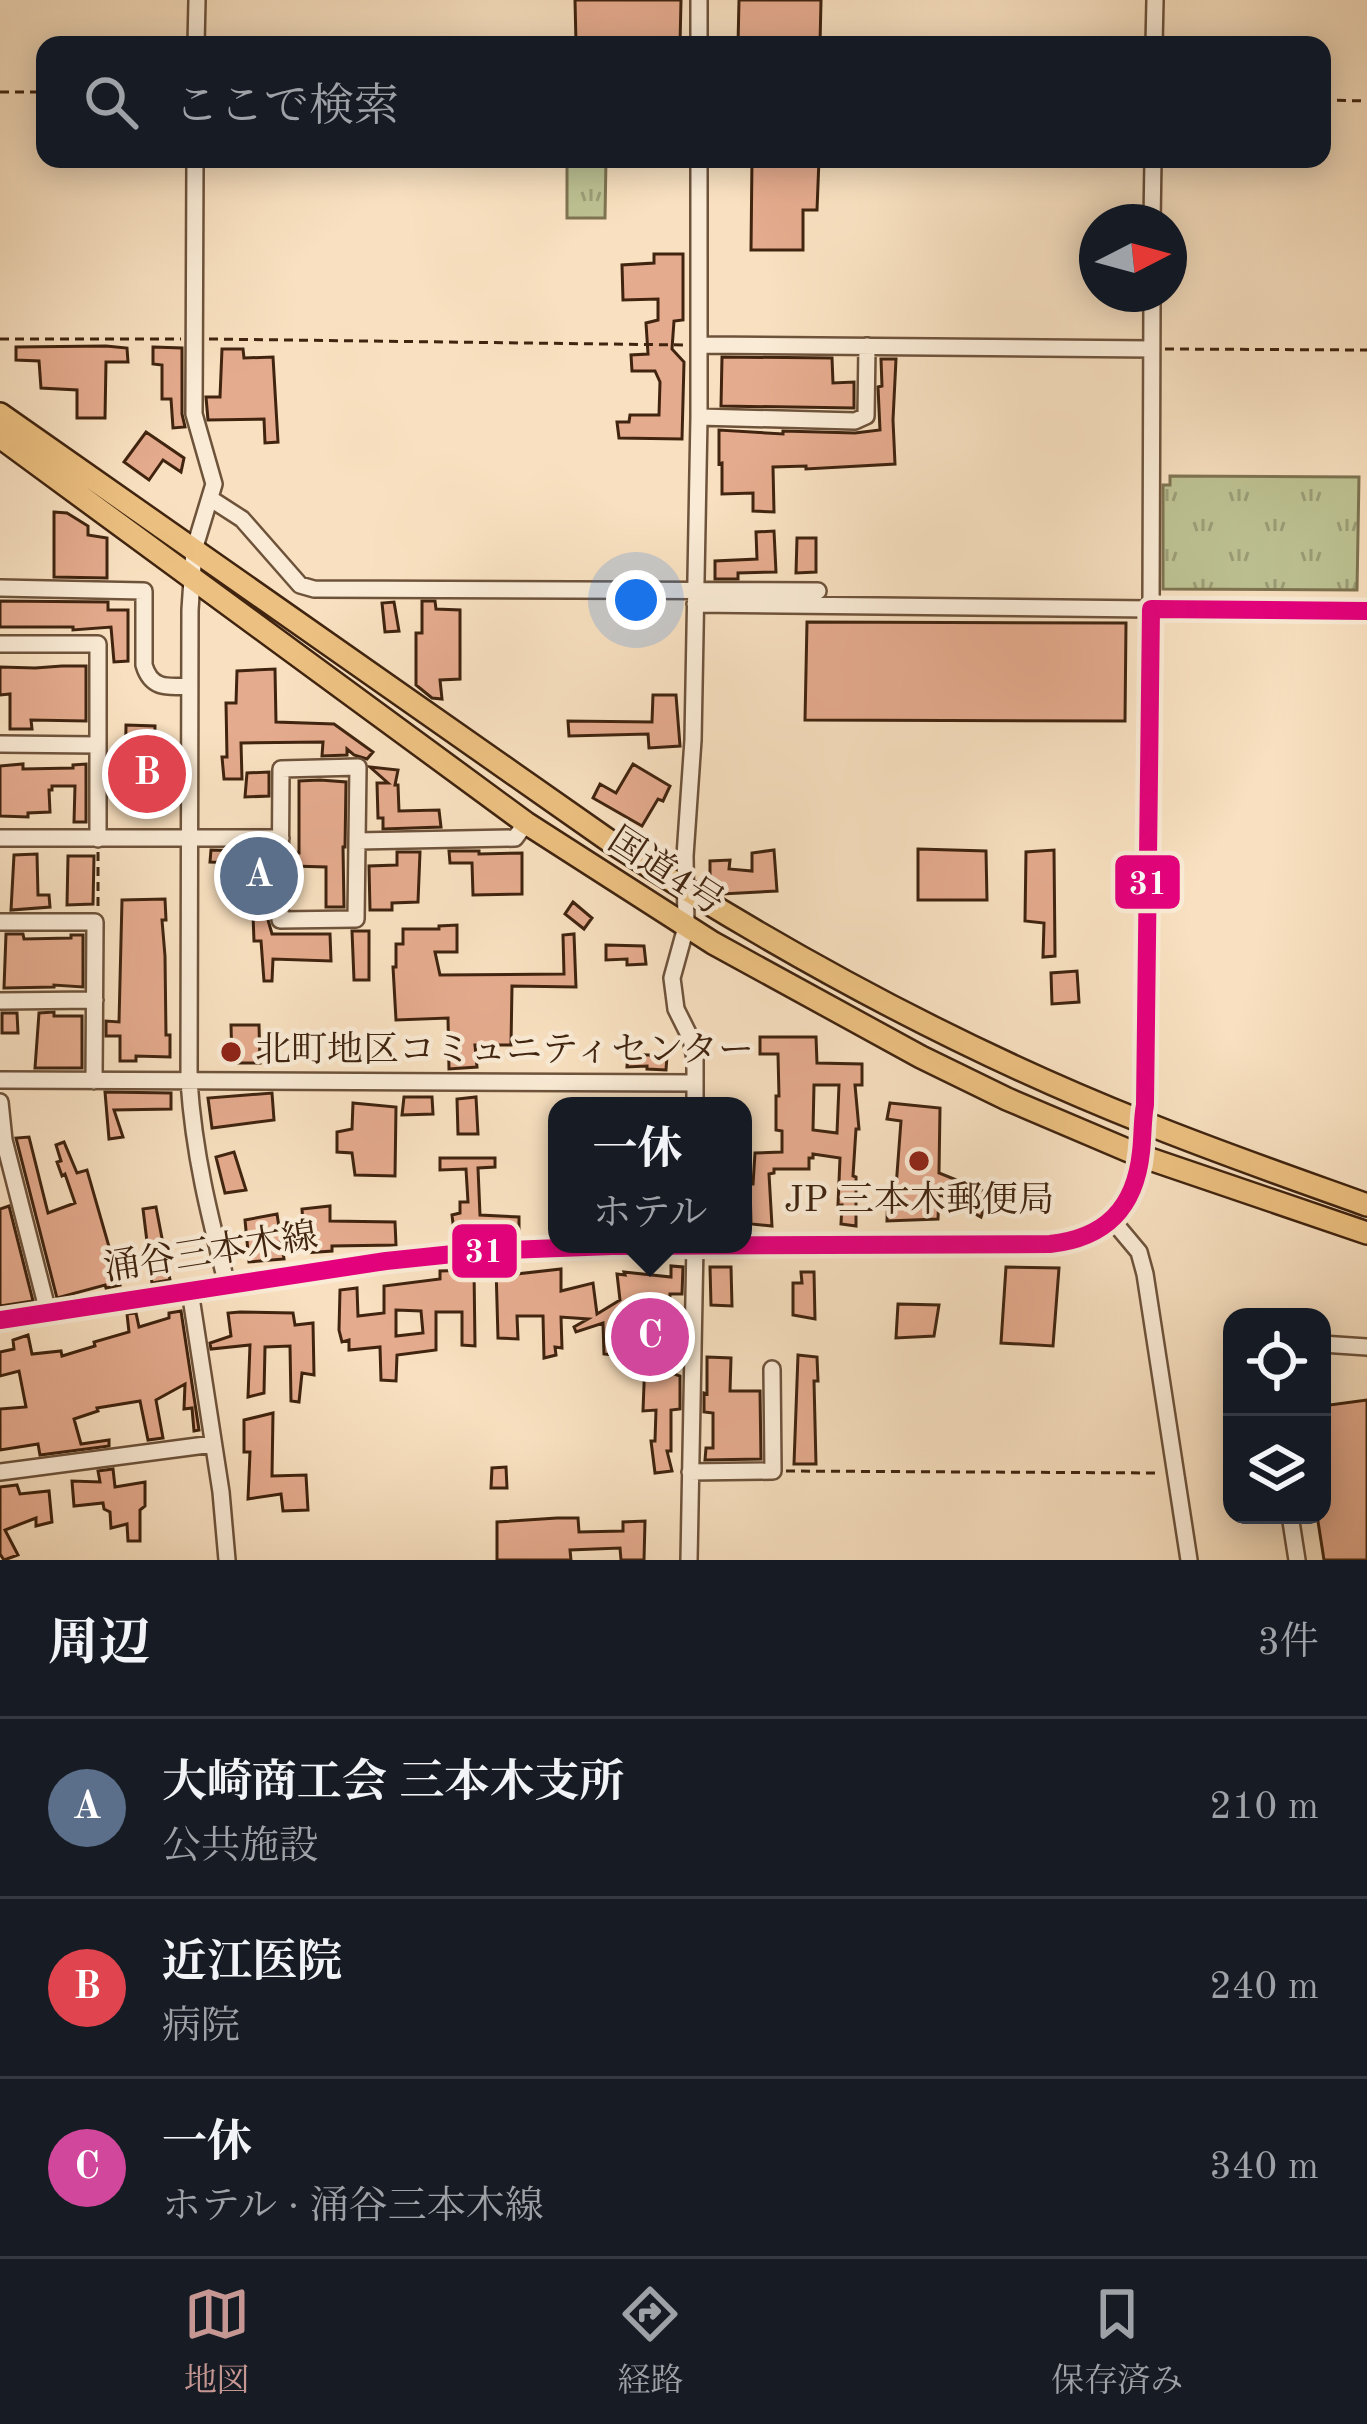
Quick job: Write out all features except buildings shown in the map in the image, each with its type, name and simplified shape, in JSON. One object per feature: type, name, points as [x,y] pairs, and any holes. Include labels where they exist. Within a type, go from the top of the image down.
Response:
[{"type":"highway","name":"国道4号","points":[[0,414],[685,890],[905,1012],[1055,1084],[1142,1122],[1367,1205]]},
{"type":"highway","name":"国道4号","points":[[0,437],[526,823],[686,927],[1007,1099],[1141,1156],[1367,1234]]},
{"type":"main road","points":[[1114,1221],[1135,1181],[1142,1122]]},
{"type":"main road","name":"涌谷三本木線","points":[[752,1245],[1050,1244],[1084,1239],[1114,1221]]},
{"type":"main road","name":"涌谷三本木線","points":[[0,1320],[386,1261],[548,1249]]},
{"type":"street","points":[[196,36],[197,0]]},
{"type":"street","points":[[699,36],[700,0]]},
{"type":"street","points":[[1154,36],[1155,0]]},
{"type":"street","points":[[195,168],[194,414],[214,484],[194,550],[191,578],[189,1082],[201,1186],[227,1285]]},
{"type":"street","points":[[695,1097],[692,1039],[676,1009],[672,978],[686,927],[693,740],[699,168]]},
{"type":"street","points":[[1152,204],[1153,168]]},
{"type":"street","points":[[1142,1122],[1152,312]]},
{"type":"street","points":[[699,345],[1152,349]]},
{"type":"street","points":[[699,417],[855,422],[866,416],[867,346]]},
{"type":"street","points":[[211,499],[242,519],[300,585],[314,590],[1367,611]]},
{"type":"street","points":[[0,588],[144,591],[146,674],[164,687],[188,686]]},
{"type":"street","points":[[695,597],[818,591]]},
{"type":"street","points":[[0,644],[98,644],[98,838]]},
{"type":"street","points":[[0,744],[97,745]]},
{"type":"street","points":[[358,767],[357,841],[356,920],[280,920],[280,769],[358,767]]},
{"type":"street","points":[[357,841],[515,838],[526,823]]},
{"type":"street","points":[[0,838],[280,838]]},
{"type":"street","points":[[0,922],[95,922],[94,1081]]},
{"type":"street","points":[[0,1001],[94,1000]]},
{"type":"street","points":[[0,1080],[695,1083]]},
{"type":"street","points":[[0,1102],[4,1140],[48,1312]]},
{"type":"street","points":[[1114,1221],[1139,1252],[1144,1274],[1189,1560]]},
{"type":"street","points":[[689,1560],[695,1253]]},
{"type":"street","points":[[190,1291],[227,1560]]},
{"type":"street","points":[[1331,1345],[1367,1347]]},
{"type":"street","points":[[691,1472],[773,1471],[772,1370]]},
{"type":"street","points":[[0,1472],[213,1444]]},
{"type":"street","points":[[1291,1524],[1297,1560]]},
{"type":"path","points":[[0,92],[36,92]]},
{"type":"path","points":[[1331,100],[1367,100]]},
{"type":"path","points":[[0,339],[699,345]]},
{"type":"path","points":[[1152,349],[1367,350]]},
{"type":"path","points":[[95,922],[98,838]]},
{"type":"path","points":[[773,1471],[1175,1473]]},
{"type":"green space","points":[[567,168],[606,168],[605,218],[567,218]]},
{"type":"green space","points":[[1170,476],[1359,477],[1357,590],[1163,589],[1163,485],[1170,485]]},
{"type":"transit line","name":"31","points":[[752,1245],[1050,1244],[1087,1235],[1114,1217],[1138,1172],[1145,1105],[1151,609],[1367,611]]},
{"type":"transit line","name":"31","points":[[0,1320],[386,1261],[548,1248]]},
{"type":"place","name":"近江医院","points":[[147,774]]},
{"type":"place","name":"大崎商工会 三本木支所","points":[[259,876]]},
{"type":"place","name":"北町地区コミュニティセンター","points":[[231,1052]]},
{"type":"place","name":"JP 三本木郵便局","points":[[919,1161]]},
{"type":"place","name":"一休","points":[[650,1337]]}]
